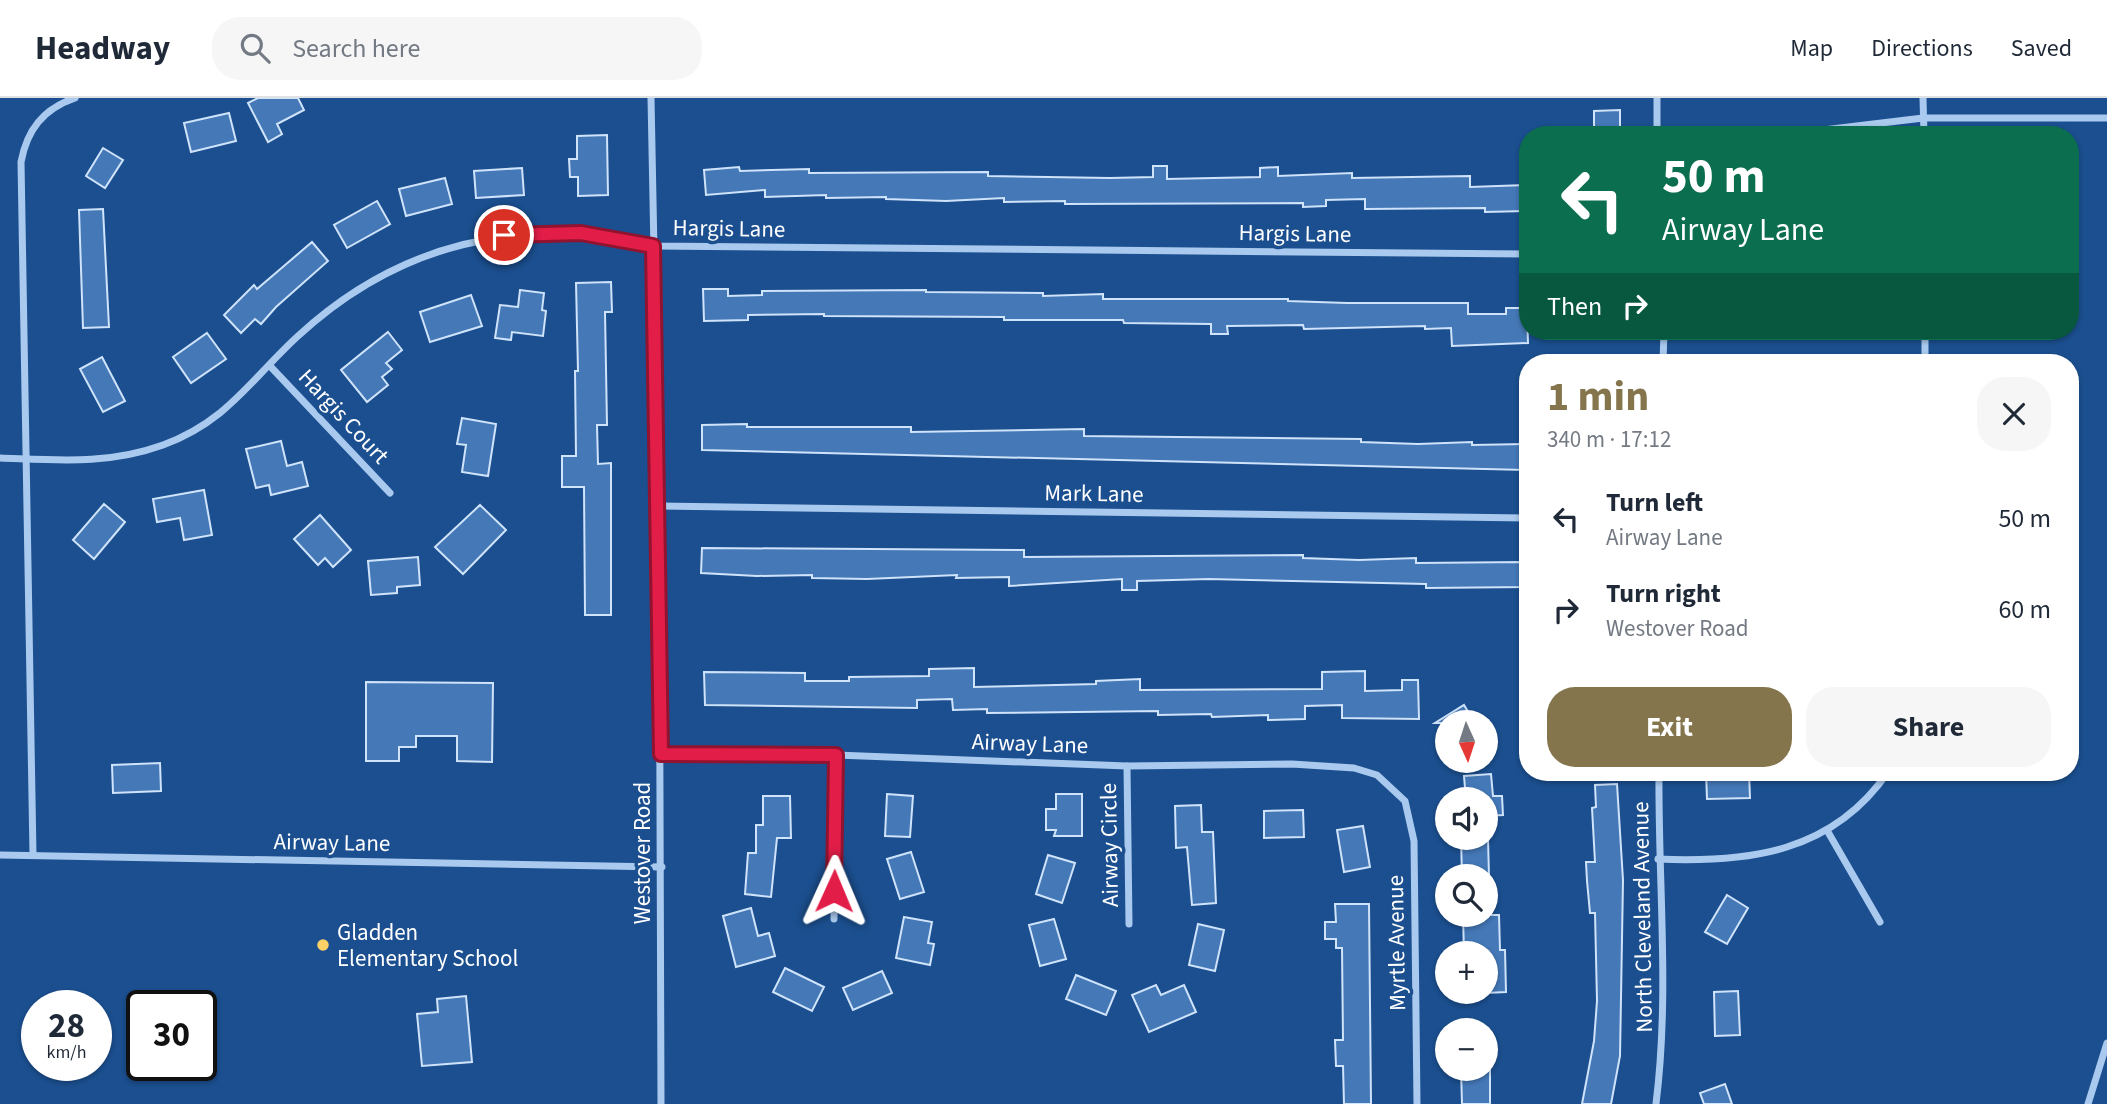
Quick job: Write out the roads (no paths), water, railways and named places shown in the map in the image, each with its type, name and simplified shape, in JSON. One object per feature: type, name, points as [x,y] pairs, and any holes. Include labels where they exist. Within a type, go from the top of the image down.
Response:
[{"type":"street","points":[[33,855],[21,162],[25,144],[45,113],[75,98]]},
{"type":"street","name":"Westover Road","points":[[651,98],[663,867],[661,1104]]},
{"type":"street","points":[[1657,98],[1657,126]]},
{"type":"street","points":[[1923,98],[1923,126]]},
{"type":"street","points":[[1857,126],[1923,118],[2107,118]]},
{"type":"street","name":"Hargis Lane","points":[[0,458],[95,461],[130,455],[164,444],[197,429],[226,409],[296,338],[355,290],[430,253],[504,235],[542,232],[593,235],[653,246],[1519,254]]},
{"type":"street","name":"Hargis Court","points":[[270,366],[390,493]]},
{"type":"street","name":"Mark Lane","points":[[659,506],[1519,518]]},
{"type":"street","name":"Airway Lane","points":[[661,754],[836,755],[1127,765],[1292,764],[1354,768],[1377,775],[1394,788]]},
{"type":"street","points":[[834,919],[836,755]]},
{"type":"street","name":"Airway Circle","points":[[1127,765],[1129,924]]},
{"type":"street","name":"North Cleveland Avenue","points":[[1656,1104],[1663,1050],[1665,981],[1658,859],[1659,781]]},
{"type":"street","points":[[1658,859],[1699,861],[1739,858],[1773,851],[1828,832],[1856,809],[1880,781]]},
{"type":"street","name":"Myrtle Avenue","points":[[1394,788],[1405,801],[1414,841],[1417,1104]]},
{"type":"street","points":[[1828,832],[1880,922]]},
{"type":"street","name":"Airway Lane","points":[[0,855],[663,867]]},
{"type":"street","points":[[2088,1104],[2107,1043]]},
{"type":"place","name":"Gladden Elementary School","points":[[323,945]]}]
